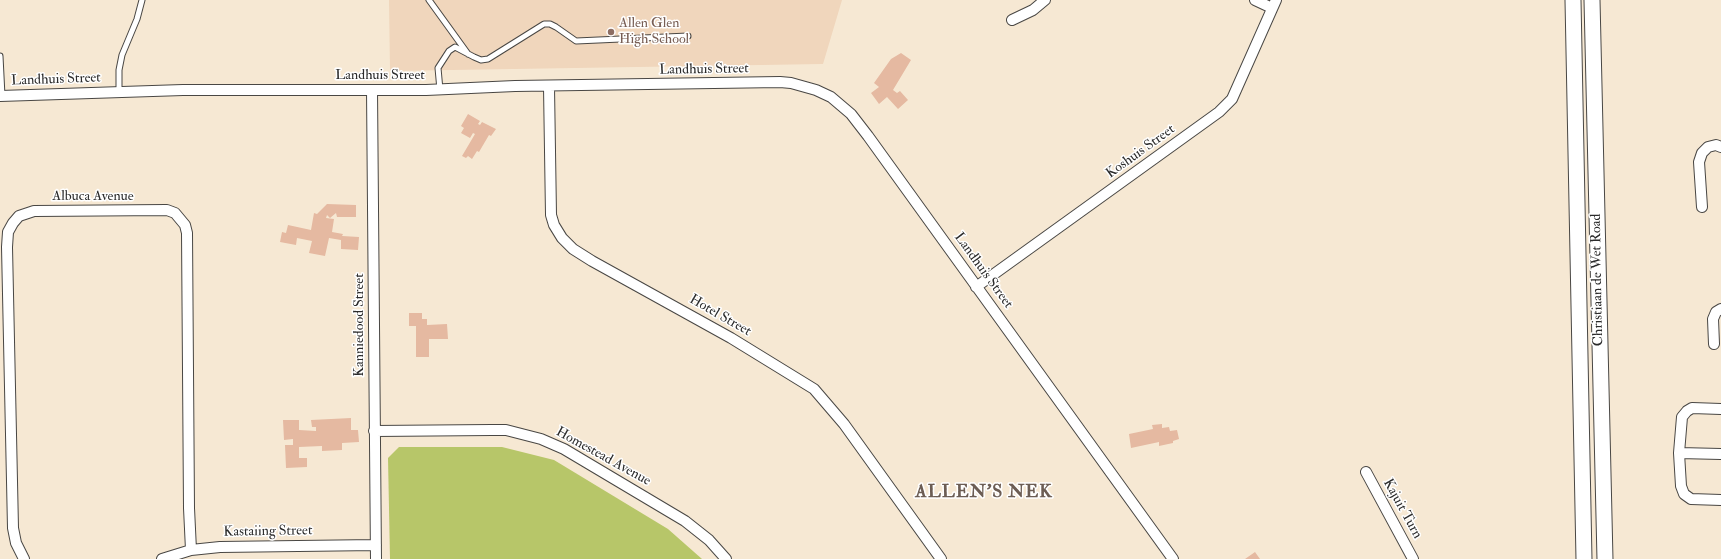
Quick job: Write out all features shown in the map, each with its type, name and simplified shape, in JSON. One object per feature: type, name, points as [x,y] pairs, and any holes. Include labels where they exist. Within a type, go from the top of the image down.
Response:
[{"type":"main road","name":"Christiaan de Wet Road","points":[[1574,0],[1584,559]]},
{"type":"main road","name":"Christiaan de Wet Road","points":[[1592,0],[1605,559]]},
{"type":"street","points":[[1012,20],[1033,10],[1045,0]]},
{"type":"street","points":[[1255,0],[1274,4]]},
{"type":"street","name":"Koshuis Street","points":[[976,286],[1219,112],[1232,99],[1274,4]]},
{"type":"street","name":"Landhuis Street","points":[[1,96],[183,90],[440,90],[549,86],[780,82],[808,87],[823,93],[837,102],[855,120],[1173,559]]},
{"type":"street","name":"Hotel Street","points":[[549,86],[551,215],[554,225],[562,238],[573,249],[592,261],[731,338],[814,389],[844,424],[941,559]]},
{"type":"street","name":"Kanniedood Street","points":[[372,90],[376,559]]},
{"type":"street","points":[[1702,207],[1700,158],[1702,153],[1708,147],[1716,145],[1721,147]]},
{"type":"street","name":"Albuca Avenue","points":[[24,559],[16,543],[13,528],[7,247],[8,232],[12,223],[19,216],[34,211],[167,210],[175,214],[185,225],[188,234],[189,508],[191,550]]},
{"type":"street","points":[[1714,344],[1713,319],[1716,312],[1721,310]]},
{"type":"street","points":[[1721,409],[1692,408],[1687,411],[1682,417],[1679,453],[1681,486],[1684,494],[1691,499],[1721,500]]},
{"type":"street","name":"Homestead Avenue","points":[[374,431],[506,430],[541,439],[578,457],[685,521],[709,540],[726,559]]},
{"type":"street","points":[[1679,453],[1721,454]]},
{"type":"street","name":"Kajuit Turn","points":[[1366,472],[1413,559]]},
{"type":"street","name":"Kastaiing Street","points":[[162,559],[191,550],[227,547],[376,545]]},
{"type":"lane","points":[[119,92],[122,55],[137,19],[142,0]]},
{"type":"lane","points":[[430,0],[468,54]]},
{"type":"lane","points":[[440,90],[438,68],[449,51],[455,47],[481,60],[488,59],[544,24],[550,24],[556,27],[576,41],[688,36]]},
{"type":"lane","points":[[0,56],[1,96]]},
{"type":"shaded area","name":"Allen Glen High School","points":[[389,0],[842,0],[823,64],[390,71]]},
{"type":"green space","points":[[399,447],[502,447],[554,460],[668,529],[702,559],[390,559],[388,458]]},
{"type":"building","points":[[901,53],[911,60],[893,90],[897,93],[900,91],[908,100],[898,109],[887,97],[879,104],[871,93],[879,87],[874,83],[891,59]]},
{"type":"building","points":[[468,114],[480,121],[478,124],[480,125],[482,122],[496,129],[491,136],[489,135],[479,152],[477,151],[472,159],[468,156],[466,158],[462,156],[475,134],[473,133],[470,138],[461,133],[464,128],[461,126]]},
{"type":"building","points":[[327,204],[356,205],[356,217],[337,217],[336,213],[330,218],[327,215],[326,218],[334,219],[332,232],[343,234],[342,236],[359,237],[358,250],[341,249],[341,240],[329,238],[325,256],[309,253],[312,241],[297,238],[296,245],[280,242],[282,232],[286,233],[288,225],[311,230],[314,213],[317,214]]},
{"type":"building","points":[[409,313],[422,313],[422,319],[427,319],[427,325],[447,324],[448,339],[429,339],[429,357],[416,357],[416,326],[409,326]]},
{"type":"building","points":[[351,418],[351,430],[358,430],[359,442],[342,443],[342,450],[322,451],[322,446],[299,447],[299,458],[307,458],[307,467],[286,468],[285,445],[293,445],[293,439],[284,440],[283,420],[299,420],[299,430],[316,431],[316,427],[312,427],[311,420]]},
{"type":"building","points":[[1162,424],[1162,428],[1169,427],[1170,431],[1177,430],[1179,439],[1173,441],[1173,443],[1159,446],[1159,442],[1131,448],[1129,434],[1153,429],[1152,425]]},
{"type":"building","points":[[1255,552],[1260,559],[1245,559]]},
{"type":"place","name":"Allen Glen High School","points":[[611,32]]},
{"type":"district","name":"ALLEN'S NEK","points":[[984,493]]}]
